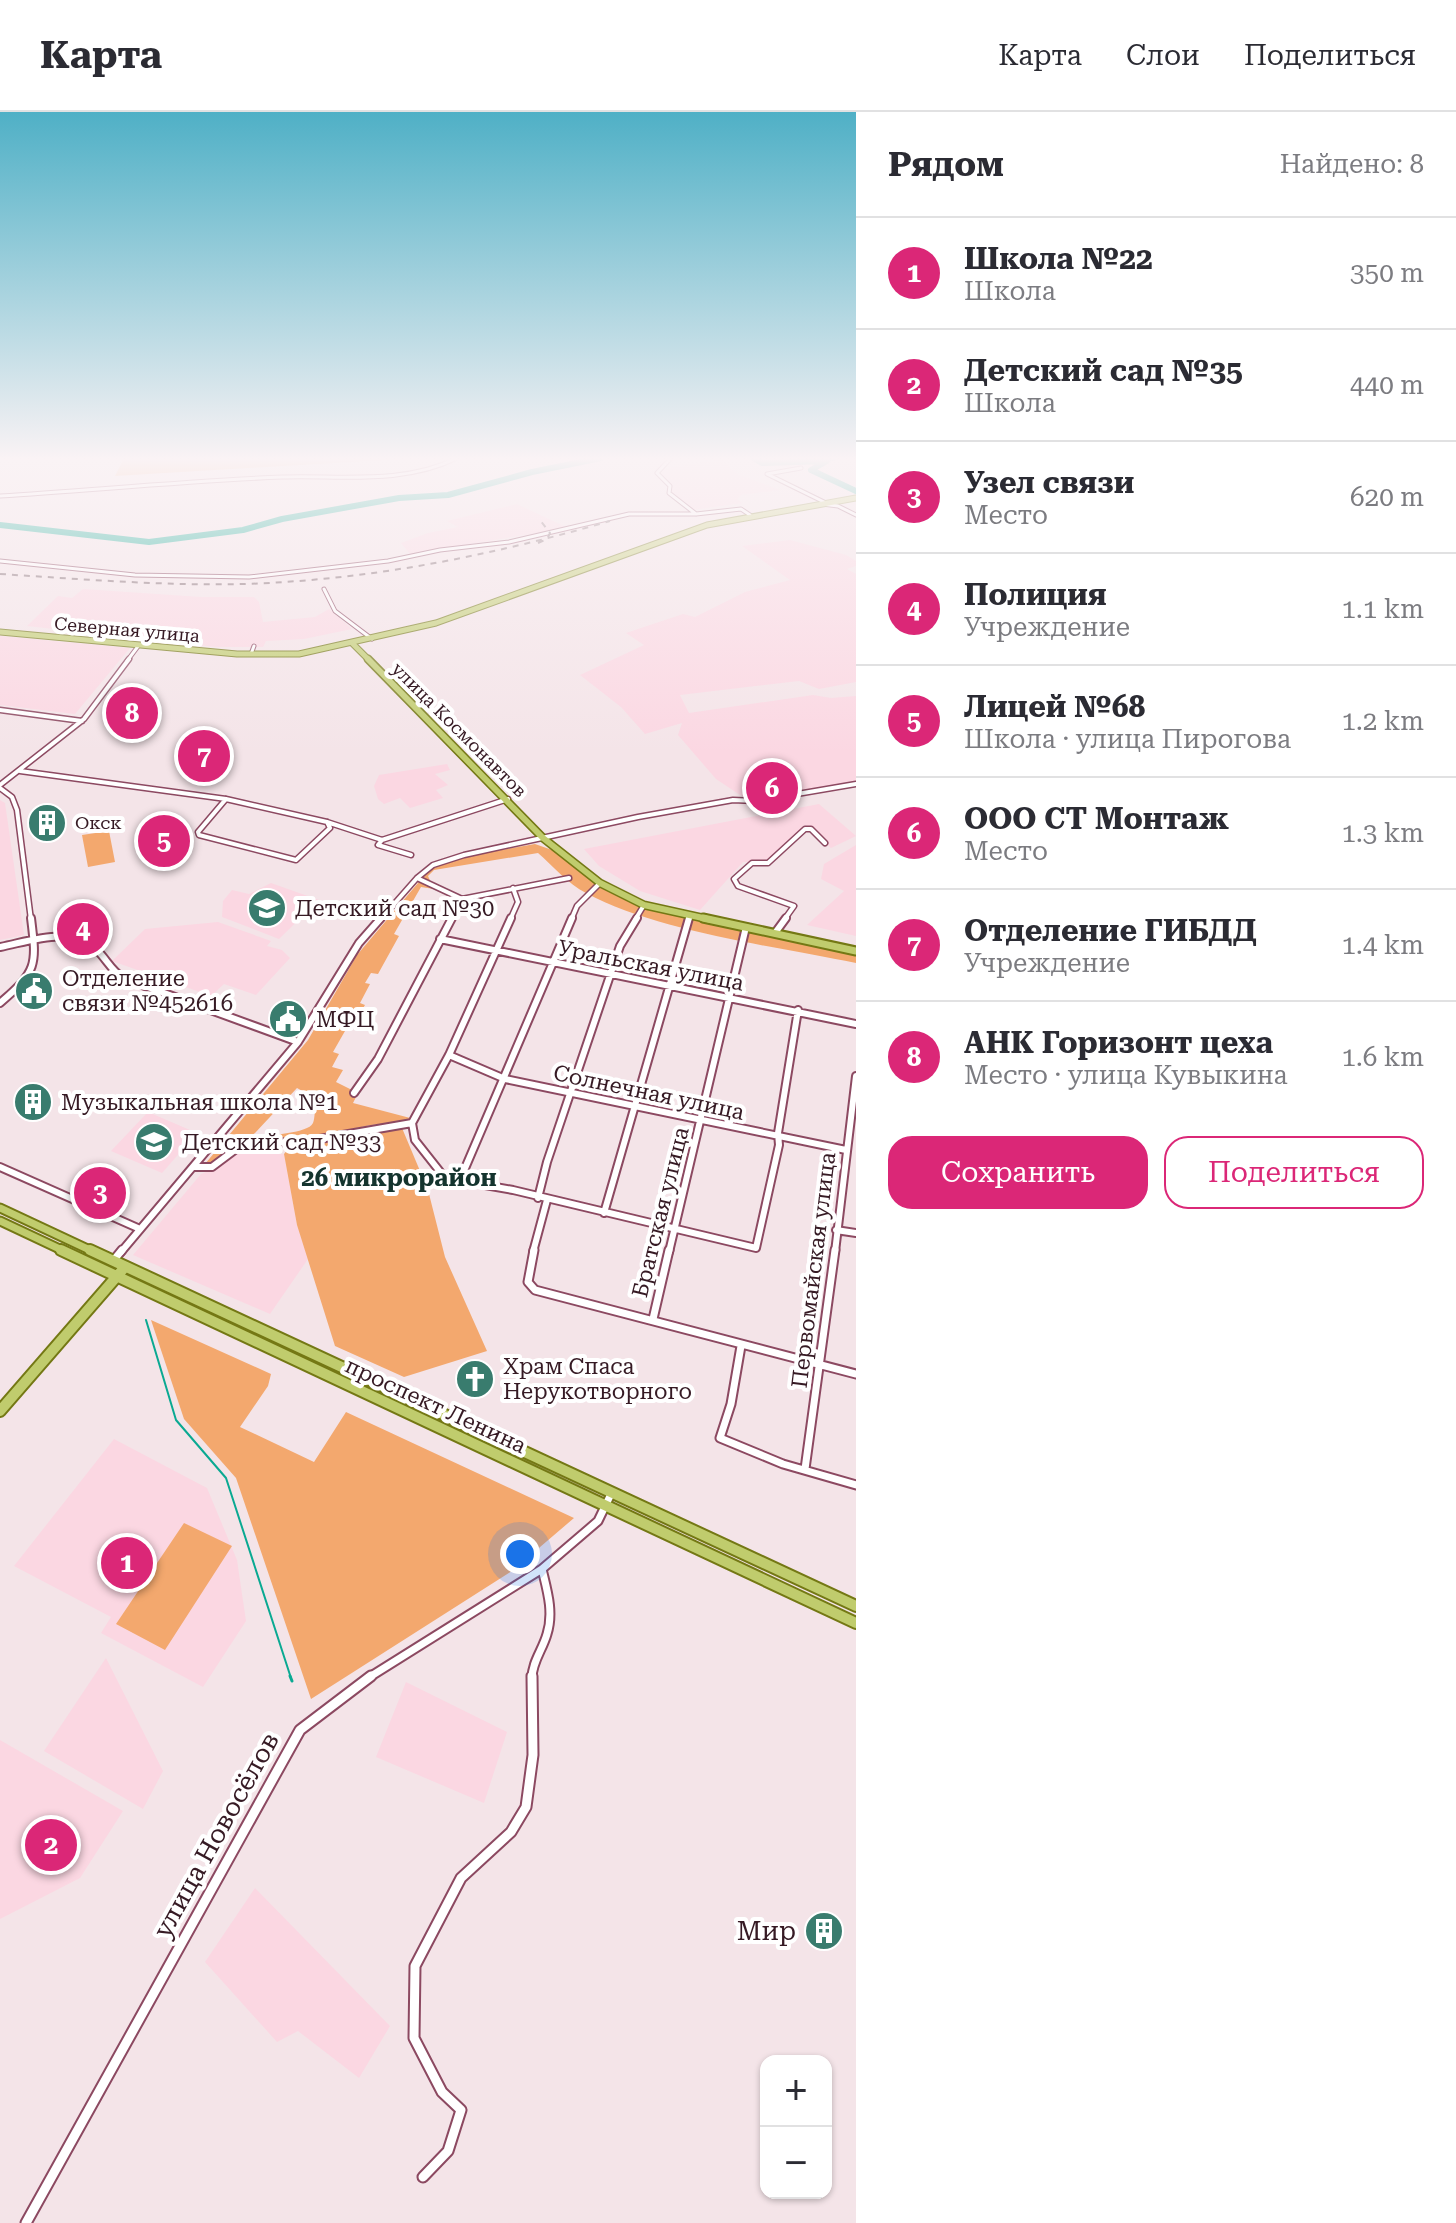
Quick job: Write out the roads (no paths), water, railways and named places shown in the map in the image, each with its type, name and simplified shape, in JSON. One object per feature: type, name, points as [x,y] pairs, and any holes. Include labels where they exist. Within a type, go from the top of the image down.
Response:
[{"type":"main road","name":"Северная улица","points":[[0,632],[251,654],[299,654],[436,623],[620,557]]},
{"type":"main road","name":"улица Космонавтов","points":[[353,644],[543,838],[600,883],[644,905],[856,951]]},
{"type":"main road","name":"проспект Ленина","points":[[0,1208],[856,1606]]},
{"type":"main road","name":"проспект Ленина","points":[[0,1221],[856,1623]]},
{"type":"main road","points":[[105,1271],[113,1261]]},
{"type":"main road","points":[[0,1411],[125,1267]]},
{"type":"street","points":[[0,561],[135,575],[249,577],[409,557]]},
{"type":"street","points":[[324,589],[333,607],[372,639]]},
{"type":"street","points":[[0,1003],[30,974],[36,957],[17,810],[12,797],[0,787],[82,721],[139,645]]},
{"type":"street","points":[[251,654],[254,646]]},
{"type":"street","points":[[0,710],[82,721]]},
{"type":"street","points":[[20,771],[226,799],[327,822],[382,840]]},
{"type":"street","points":[[113,1261],[298,1042],[350,955],[417,878],[443,860],[733,800],[756,801],[856,784]]},
{"type":"street","points":[[226,799],[198,832],[199,835],[296,860],[330,828],[327,822]]},
{"type":"street","points":[[411,855],[378,845],[382,840],[508,799]]},
{"type":"street","points":[[775,933],[794,906],[738,886],[734,879],[752,863],[768,863],[805,829],[811,829],[825,843]]},
{"type":"street","points":[[417,878],[462,899],[569,878]]},
{"type":"street","points":[[460,1180],[577,906],[600,883]]},
{"type":"street","points":[[513,888],[518,902],[449,1055],[412,1123],[415,1140],[445,1178],[756,1248],[779,1139],[798,1010]]},
{"type":"street","points":[[354,1093],[378,1059],[462,899]]},
{"type":"street","points":[[538,1198],[610,974],[627,930],[644,905]]},
{"type":"street","points":[[604,1213],[690,916]]},
{"type":"street","name":"Братская улица","points":[[653,1319],[746,927]]},
{"type":"street","points":[[0,947],[58,935],[87,944],[98,950],[108,969],[123,978],[298,1042]]},
{"type":"street","name":"Уральская улица","points":[[440,939],[856,1024]]},
{"type":"street","name":"Солнечная улица","points":[[449,1055],[505,1079],[779,1139],[846,1150]]},
{"type":"street","name":"Первомайская улица","points":[[805,1469],[821,1366],[856,1076]]},
{"type":"street","points":[[194,1167],[212,1167],[240,1146],[314,1140],[412,1123]]},
{"type":"street","points":[[0,1167],[140,1229]]},
{"type":"street","points":[[547,1200],[528,1282],[535,1290],[856,1374]]},
{"type":"street","points":[[836,1230],[856,1233]]},
{"type":"street","points":[[741,1346],[731,1404],[720,1438],[759,1456],[856,1485]]},
{"type":"street","name":"улица Новосёлов","points":[[26,2223],[300,1730],[377,1671],[542,1569],[598,1521],[611,1494]]},
{"type":"street","points":[[423,2177],[448,2151],[461,2110],[442,2092],[414,2038],[415,1966],[461,1878],[511,1832],[526,1807],[533,1755],[532,1670],[548,1632],[550,1601],[542,1569]]},
{"type":"waterway","points":[[146,1320],[176,1420],[226,1478],[291,1678]]},
{"type":"waterway","points":[[290,1676],[292,1681]]},
{"type":"railway","points":[[0,574],[122,582],[244,584],[383,572],[466,557]]},
{"type":"place","name":"АНК Горизонт цеха","points":[[132,713]]},
{"type":"place","name":"Отделение ГИБДД","points":[[204,756]]},
{"type":"place","name":"ООО СТ Монтаж","points":[[772,788]]},
{"type":"place","name":"Окск","points":[[47,823]]},
{"type":"place","name":"Лицей №68","points":[[164,841]]},
{"type":"place","name":"Детский сад №30","points":[[267,908]]},
{"type":"place","name":"Полиция","points":[[83,929]]},
{"type":"place","name":"Отделение связи №452616","points":[[34,991]]},
{"type":"place","name":"МФЦ","points":[[288,1019]]},
{"type":"place","name":"Музыкальная школа №1","points":[[33,1102]]},
{"type":"place","name":"Детский сад №33","points":[[154,1142]]},
{"type":"place","name":"Узел связи","points":[[100,1193]]},
{"type":"place","name":"Храм Спаса Нерукотворного","points":[[475,1379]]},
{"type":"place","name":"Школа №22","points":[[127,1563]]},
{"type":"place","name":"Детский сад №35","points":[[51,1845]]},
{"type":"place","name":"Мир","points":[[824,1931]]},
{"type":"district","name":"26 микрорайон","points":[[399,1178]]}]
